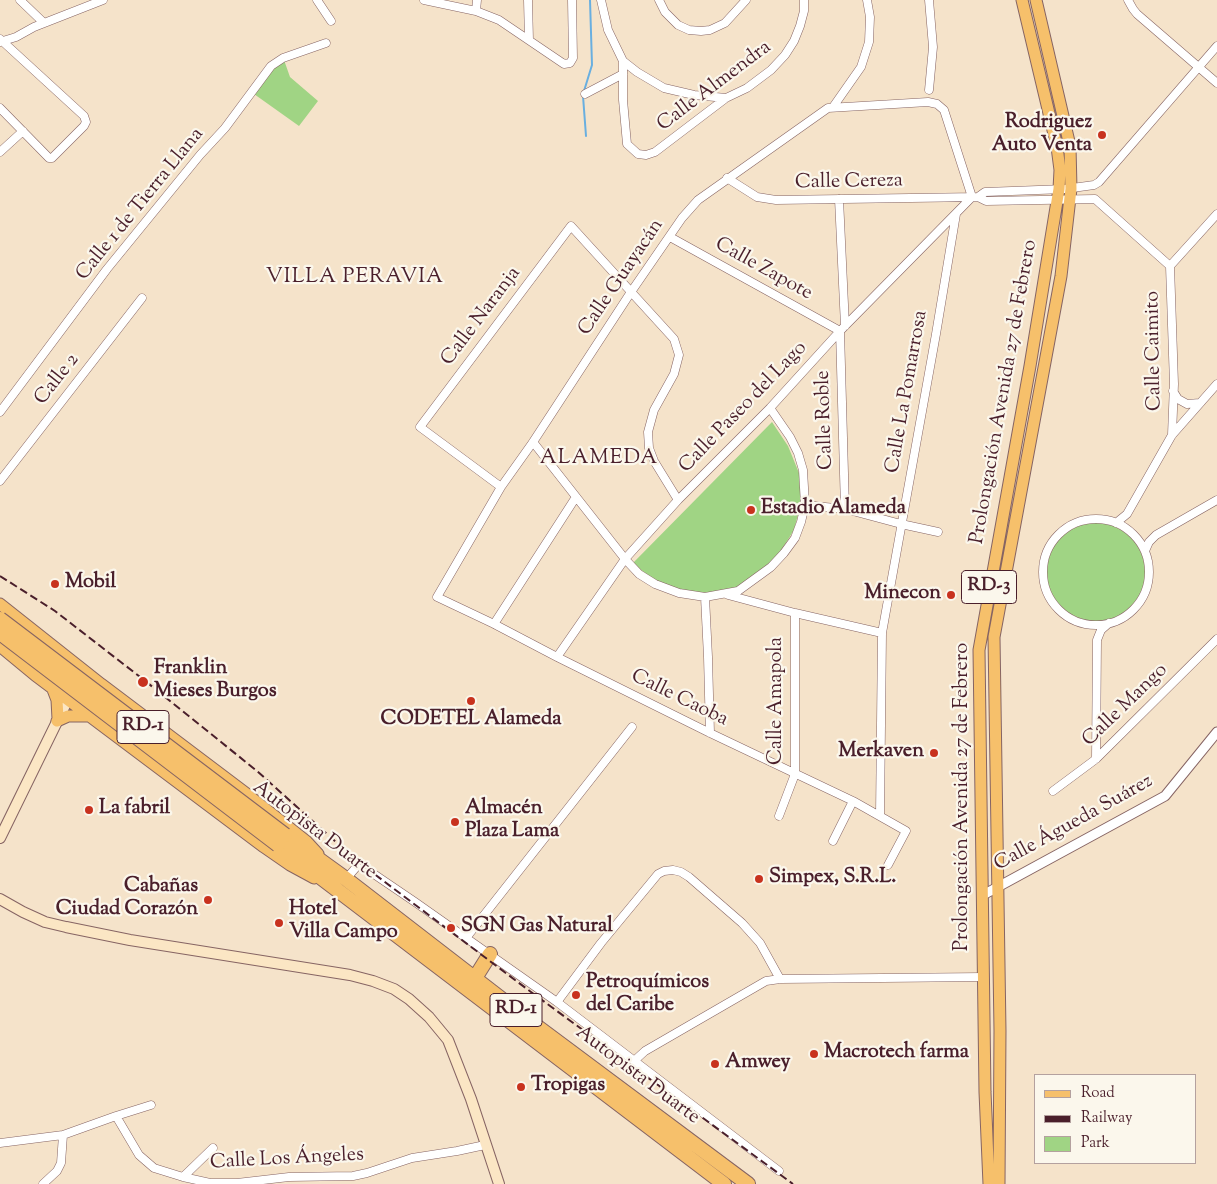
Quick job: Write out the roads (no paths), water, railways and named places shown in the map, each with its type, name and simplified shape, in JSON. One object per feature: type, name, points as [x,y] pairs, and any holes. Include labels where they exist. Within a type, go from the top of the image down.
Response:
[{"type":"highway","name":"Autopista Duarte","points":[[0,619],[282,840],[333,887],[724,1184]]},
{"type":"highway","name":"Autopista Duarte","points":[[0,633],[282,840],[331,868],[346,879],[748,1184]]},
{"type":"highway","points":[[475,978],[490,954]]},
{"type":"main road","name":"Prolongación Avenida 27 de Febrero","points":[[989,1184],[982,895],[980,637],[1030,366],[1058,194],[1060,170],[1057,146],[1022,0]]},
{"type":"main road","name":"Prolongación Avenida 27 de Febrero","points":[[999,1184],[998,886],[994,638],[1061,276],[1071,194],[1070,146],[1036,0]]},
{"type":"main road","points":[[0,604],[306,841],[331,868]]},
{"type":"main road","name":"Autopista Duarte","points":[[0,646],[290,865],[333,887]]},
{"type":"main road","points":[[0,838],[57,720],[84,670]]},
{"type":"main road","points":[[52,687],[57,700],[57,720]]},
{"type":"main road","points":[[57,720],[68,716],[92,716]]},
{"type":"main road","points":[[0,899],[45,922],[66,928],[350,975],[394,989],[409,999],[429,1017],[448,1040],[471,1099],[499,1184]]},
{"type":"main road","points":[[987,1108],[999,1108]]},
{"type":"street","points":[[20,0],[44,23]]},
{"type":"street","points":[[0,108],[49,158],[52,158],[84,126],[86,122],[84,116],[1,41],[103,0]]},
{"type":"street","points":[[317,0],[331,21]]},
{"type":"street","points":[[424,0],[476,11],[500,20],[564,64],[570,63],[572,58],[572,0]]},
{"type":"street","points":[[476,11],[477,0]]},
{"type":"street","points":[[528,0],[529,40]]},
{"type":"street","points":[[601,0],[608,30],[623,61],[637,72],[664,88],[694,96],[726,98]]},
{"type":"street","points":[[659,0],[665,12],[678,25],[689,30],[701,31],[710,30],[725,23],[746,0]]},
{"type":"street","name":"Calle Almendra","points":[[622,74],[622,100],[627,144],[638,154],[646,155],[656,152],[726,98],[747,88],[786,55],[800,26],[804,11],[804,0]]},
{"type":"street","points":[[834,107],[860,67],[869,42],[870,17],[867,0]]},
{"type":"street","points":[[929,0],[933,47],[929,90]]},
{"type":"street","points":[[1128,0],[1137,14],[1217,83]]},
{"type":"street","name":"Calle 1 de Tierra Llana","points":[[0,412],[108,270],[200,155],[225,128],[272,66],[285,58],[326,43]]},
{"type":"street","points":[[1071,194],[1099,182],[1217,46]]},
{"type":"street","points":[[585,94],[622,74],[623,61]]},
{"type":"street","name":"Calle Guayacán","points":[[437,596],[501,487],[682,218],[698,200],[727,178],[820,113],[834,107],[928,102],[937,104],[944,110],[975,197]]},
{"type":"street","points":[[0,152],[23,132]]},
{"type":"street","name":"Calle Cereza","points":[[727,178],[757,197],[766,199],[975,197],[985,192],[1071,194]]},
{"type":"street","points":[[1087,198],[1088,187]]},
{"type":"street","points":[[1071,194],[1095,199],[1170,266],[1217,214]]},
{"type":"street","name":"Calle Paseo del Lago","points":[[557,657],[624,559],[678,500],[770,408],[843,328],[975,197]]},
{"type":"street","name":"Calle Roble","points":[[839,199],[845,508]]},
{"type":"street","name":"Calle La Pomarrosa","points":[[880,816],[882,633],[956,214]]},
{"type":"street","name":"Calle Naranja","points":[[501,487],[420,427],[571,226],[631,292]]},
{"type":"street","name":"Calle Zapote","points":[[670,237],[843,328]]},
{"type":"street","name":"Calle Caimito","points":[[1170,266],[1173,391],[1172,435]]},
{"type":"street","points":[[631,292],[674,339],[679,355],[674,374],[654,410],[648,432],[649,448],[654,461],[678,500]]},
{"type":"street","name":"Calle 2","points":[[0,481],[142,298]]},
{"type":"street","points":[[1116,523],[1127,514],[1172,435],[1200,403],[1216,389]]},
{"type":"street","points":[[1173,391],[1178,399],[1187,404],[1200,403]]},
{"type":"street","points":[[533,442],[624,559],[639,574],[655,584],[680,593],[705,597],[726,594],[738,592],[771,567],[784,553],[795,538],[806,505],[803,470],[798,453],[790,437],[770,408]]},
{"type":"street","points":[[494,624],[576,498]]},
{"type":"street","points":[[1145,551],[1149,542],[1156,535],[1217,500]]},
{"type":"street","points":[[806,505],[845,508],[938,532]]},
{"type":"street","points":[[1127,514],[1128,530]]},
{"type":"street","points":[[1100,520],[1116,523],[1128,530],[1137,538],[1145,551],[1149,566],[1144,596],[1135,608],[1123,618],[1108,623],[1096,625],[1070,618],[1053,601],[1044,580],[1044,564],[1049,549],[1058,536],[1070,526],[1085,521],[1100,520]]},
{"type":"street","points":[[1137,538],[1156,535]]},
{"type":"street","points":[[726,594],[795,614],[882,633]]},
{"type":"street","name":"Calle Caoba","points":[[437,596],[710,733],[853,801],[906,831],[888,865]]},
{"type":"street","points":[[705,597],[710,733]]},
{"type":"street","name":"Calle Amapola","points":[[779,816],[795,774],[795,614]]},
{"type":"street","points":[[1084,623],[1098,640]]},
{"type":"street","points":[[1096,759],[1098,640],[1101,630],[1108,623]]},
{"type":"street","name":"Calle Mango","points":[[1053,791],[1096,759],[1217,639]]},
{"type":"street","points":[[466,938],[632,727]]},
{"type":"street","name":"Calle Águeda Suárez","points":[[982,895],[1165,796],[1217,732]]},
{"type":"street","points":[[833,841],[853,801]]},
{"type":"street","points":[[346,879],[359,864],[557,1002],[779,1172]]},
{"type":"street","points":[[557,1002],[601,943],[658,874],[673,870],[689,876],[742,923],[760,943],[780,979]]},
{"type":"street","points":[[634,1061],[645,1051],[766,981],[780,979],[984,978]]},
{"type":"street","points":[[0,1143],[63,1135],[151,1105]]},
{"type":"street","name":"Calle Los Ángeles","points":[[116,1116],[138,1155],[154,1168],[210,1183],[238,1183],[308,1176],[353,1176],[412,1158],[485,1145]]},
{"type":"street","points":[[43,1184],[57,1171],[62,1163],[63,1135]]},
{"type":"street","points":[[183,1177],[213,1148]]},
{"type":"street","points":[[308,1176],[313,1184]]},
{"type":"waterway","points":[[584,91],[592,65],[590,0]]},
{"type":"waterway","points":[[583,96],[586,136]]},
{"type":"railway","points":[[0,576],[55,611],[144,680],[257,771],[357,861],[531,992],[793,1184]]},
{"type":"place","name":"Rodriguez Auto Venta","points":[[1102,135]]},
{"type":"place","name":"Estadio Alameda","points":[[751,510]]},
{"type":"place","name":"Mobil","points":[[55,584]]},
{"type":"place","name":"Minecon","points":[[951,595]]},
{"type":"place","name":"Franklin Mieses Burgos","points":[[143,682]]},
{"type":"place","name":"CODETEL Alameda","points":[[471,701]]},
{"type":"place","name":"Merkaven","points":[[934,753]]},
{"type":"place","name":"La fabril","points":[[89,810]]},
{"type":"place","name":"Almacén Plaza Lama","points":[[455,822]]},
{"type":"place","name":"Simpex, S.R.L.","points":[[759,879]]},
{"type":"place","name":"Cabañas Ciudad Corazón","points":[[208,900]]},
{"type":"place","name":"Hotel Villa Campo","points":[[279,923]]},
{"type":"place","name":"SGN Gas Natural","points":[[451,928]]},
{"type":"place","name":"Petroquímicos del Caribe","points":[[576,995]]},
{"type":"place","name":"Macrotech farma","points":[[814,1054]]},
{"type":"place","name":"Amwey","points":[[715,1064]]},
{"type":"place","name":"Tropigas","points":[[521,1087]]},
{"type":"district","name":"VILLA PERAVIA","points":[[355,278]]},
{"type":"district","name":"ALAMEDA","points":[[599,459]]}]
